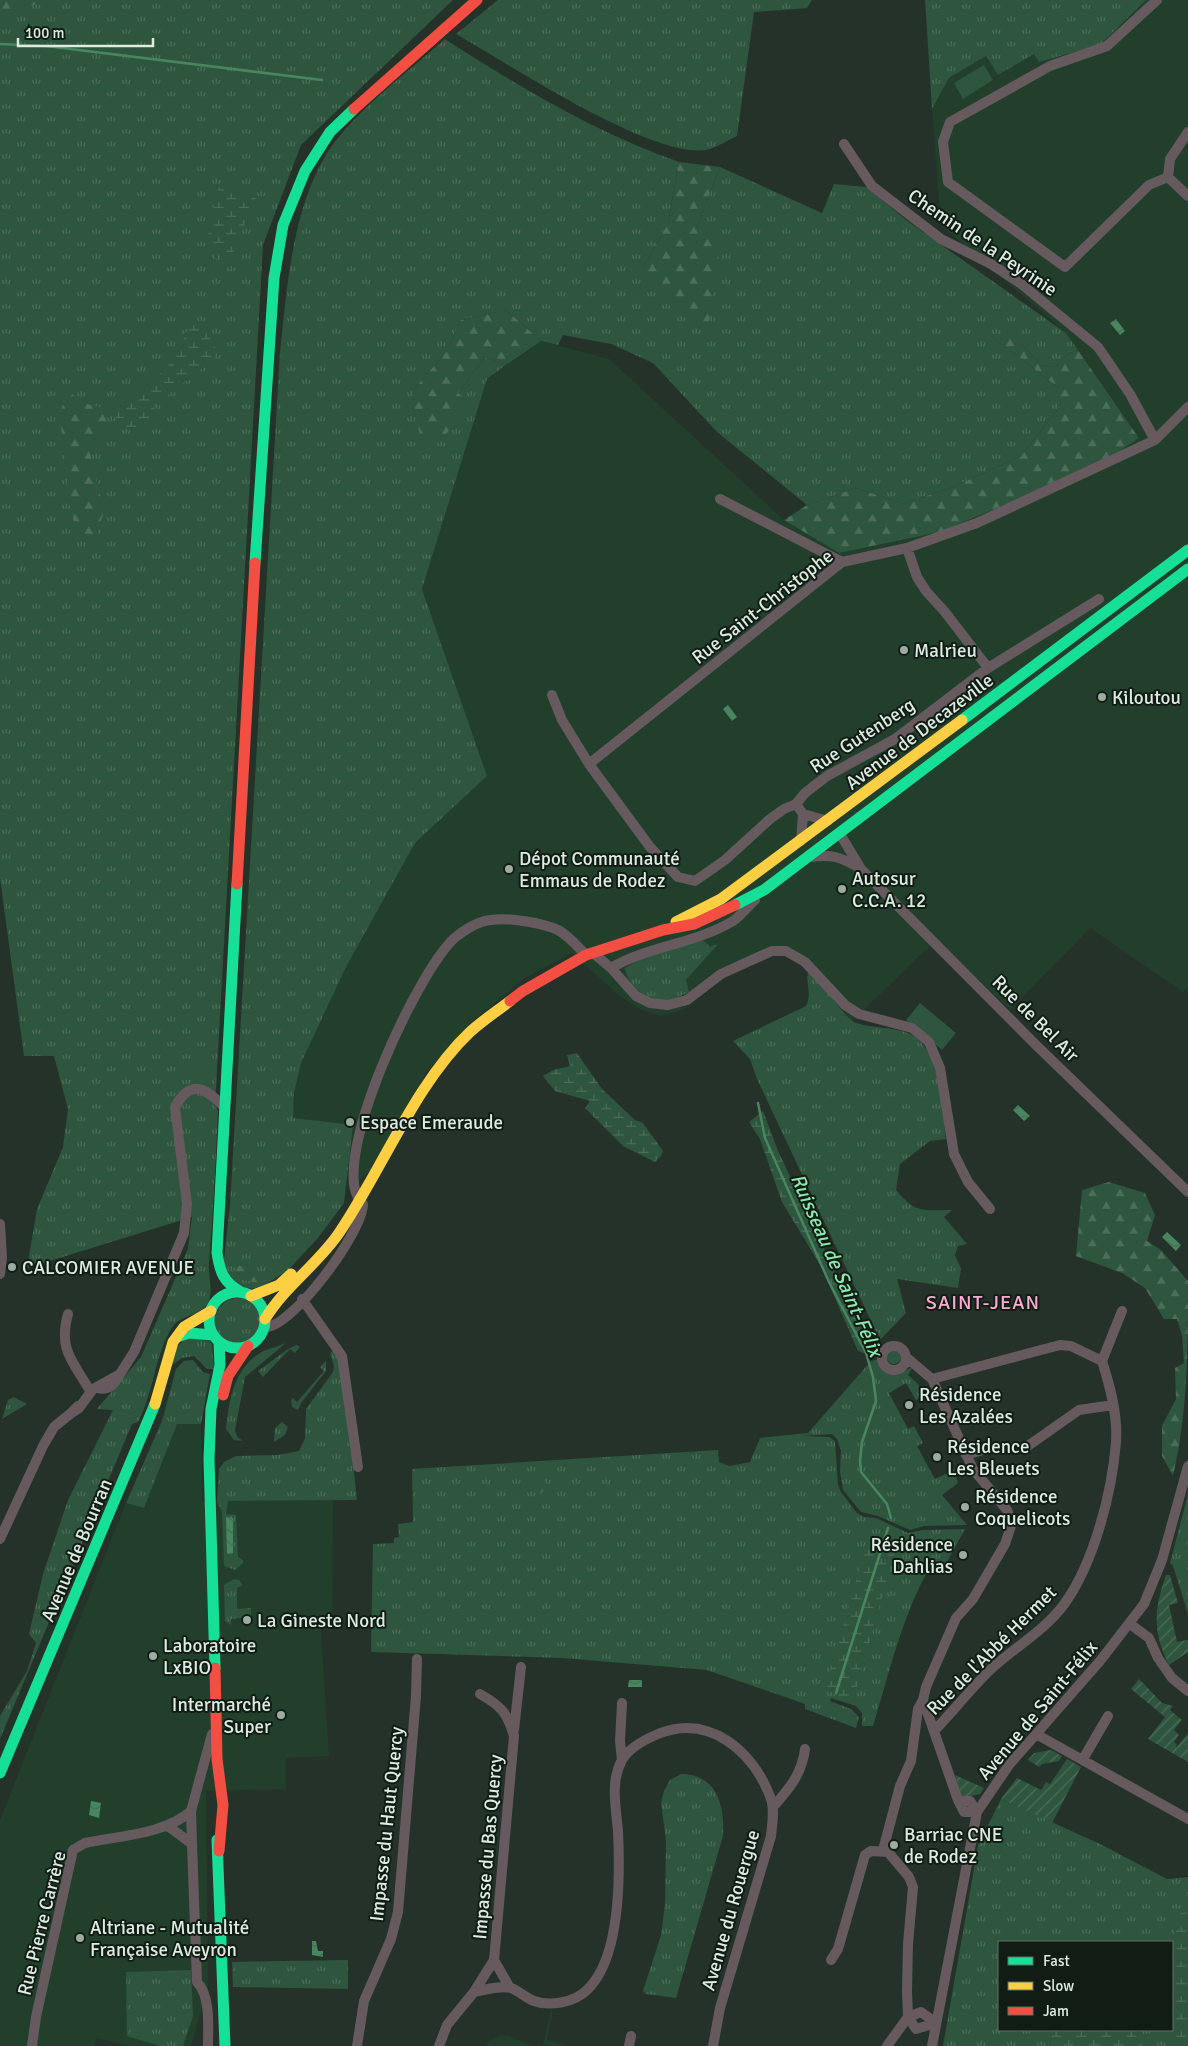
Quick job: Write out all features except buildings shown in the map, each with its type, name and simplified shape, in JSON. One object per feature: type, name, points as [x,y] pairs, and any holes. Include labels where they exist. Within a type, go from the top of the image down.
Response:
[{"type":"main road","points":[[210,1479],[218,1415],[228,1376],[248,1346],[260,1337],[265,1323],[261,1306],[246,1294],[227,1285],[220,1277],[217,1253],[268,339],[274,278],[283,225],[305,171],[330,132],[365,98],[477,0]]},
{"type":"main road","name":"Avenue de Decazeville","points":[[664,930],[721,899],[801,842],[1188,550]]},
{"type":"main road","name":"Avenue de Decazeville","points":[[265,1323],[274,1304],[320,1259],[359,1200],[439,1068],[470,1032],[523,991],[590,954],[664,930],[694,924],[718,916],[764,890],[810,858],[984,722],[1188,569]]},
{"type":"main road","name":"Avenue de Decazeville","points":[[246,1294],[279,1285],[294,1272],[359,1200]]},
{"type":"main road","points":[[217,1253],[213,1264],[213,1307],[209,1322],[216,1338],[220,1365],[209,1426],[217,1759],[220,1771],[221,1800],[219,1851],[225,2046]]},
{"type":"main road","points":[[176,1337],[184,1327],[213,1307],[226,1294],[246,1294]]},
{"type":"main road","points":[[176,1337],[190,1333],[216,1338],[233,1348],[248,1346]]},
{"type":"main road","name":"Avenue de Bourran","points":[[0,1773],[140,1444],[152,1414],[176,1337]]},
{"type":"street","points":[[1157,0],[1107,46],[1050,66],[950,122],[943,142],[948,182],[1065,267],[1149,185],[1168,176]]},
{"type":"street","points":[[1168,176],[1170,159],[1188,132]]},
{"type":"street","name":"Chemin de la Peyrinie","points":[[844,144],[872,186],[941,239],[991,264],[1020,283],[1098,347],[1130,394],[1155,440]]},
{"type":"street","points":[[1168,176],[1188,196]]},
{"type":"street","name":"Rue Saint-Christophe","points":[[589,764],[842,562],[906,548],[977,523],[1155,440],[1188,407]]},
{"type":"street","points":[[720,499],[842,562]]},
{"type":"street","points":[[906,548],[917,577],[926,591],[945,612],[988,668]]},
{"type":"street","name":"Rue Gutenberg","points":[[589,764],[650,848],[678,878],[695,882],[725,860],[770,819],[784,809],[796,804],[805,793],[827,776],[895,739],[988,668],[1099,599]]},
{"type":"street","points":[[552,695],[562,720],[589,764]]},
{"type":"street","points":[[796,804],[803,814],[801,842]]},
{"type":"street","points":[[803,814],[828,821]]},
{"type":"street","name":"Rue de Bel Air","points":[[840,834],[861,868],[1037,1046],[1188,1192]]},
{"type":"street","name":"Rue de Bel Air","points":[[810,858],[827,855],[839,856],[861,868]]},
{"type":"street","points":[[611,968],[628,959],[703,935],[734,921],[764,890]]},
{"type":"street","points":[[265,1323],[272,1328],[282,1321],[328,1274],[347,1246],[363,1213],[363,1204],[359,1200],[354,1166],[359,1130],[371,1093],[402,1020],[440,954],[455,937],[473,926],[491,920],[533,923],[558,930],[611,968],[636,996],[650,1003],[668,1004],[686,1000],[722,974],[772,951],[786,951],[805,962],[845,1005],[859,1014],[912,1028],[929,1042],[940,1068],[954,1154],[968,1182],[990,1209]]},
{"type":"street","points":[[0,1538],[43,1446],[54,1427],[94,1390],[109,1387],[116,1383],[134,1352],[184,1233],[187,1204],[175,1107],[186,1093],[200,1088],[208,1091],[224,1107]]},
{"type":"street","points":[[0,1224],[2,1258],[0,1274]]},
{"type":"street","points":[[302,1299],[342,1356],[358,1467]]},
{"type":"street","points":[[932,1379],[1060,1345],[1071,1346],[1102,1361],[1122,1311]]},
{"type":"street","points":[[68,1314],[63,1332],[64,1345],[94,1390]]},
{"type":"street","points":[[883,1850],[900,1786],[911,1762],[918,1709],[923,1700],[926,1687],[956,1618],[973,1599],[1005,1544],[1012,1523],[1007,1510],[973,1469],[932,1379],[906,1358]]},
{"type":"street","name":"Rue de l'Abbé Hermet","points":[[935,1730],[989,1671],[1020,1646],[1064,1605],[1085,1570],[1103,1512],[1116,1441],[1110,1384],[1102,1361]]},
{"type":"street","points":[[966,1455],[992,1447],[1026,1448],[1079,1410],[1113,1405]]},
{"type":"street","name":"Avenue de Saint-Félix","points":[[932,2046],[977,1812],[1009,1765],[1130,1624],[1144,1604],[1162,1560],[1188,1466]]},
{"type":"street","points":[[1130,1624],[1149,1638],[1158,1658],[1172,1678],[1188,1691]]},
{"type":"street","name":"Impasse du Haut Quercy","points":[[358,2046],[364,2001],[391,1939],[398,1912],[416,1696],[417,1659]]},
{"type":"street","name":"Impasse du Bas Quercy","points":[[474,1992],[494,1960],[521,1667]]},
{"type":"street","name":"Impasse du Bas Quercy","points":[[480,1694],[497,1704],[508,1717],[514,1736]]},
{"type":"street","points":[[923,1700],[958,1800],[964,1812],[977,1812]]},
{"type":"street","points":[[439,2046],[447,2025],[474,1992],[510,1988],[535,2002],[564,2002],[588,1990],[601,1969],[610,1944],[618,1907],[620,1864],[614,1802],[616,1780],[622,1760],[620,1741],[622,1703]]},
{"type":"street","points":[[208,2046],[208,2021],[204,1996],[202,1988],[197,1982],[191,1811],[216,1716]]},
{"type":"street","points":[[1083,1759],[1108,1716]]},
{"type":"street","name":"Avenue du Rouergue","points":[[622,1760],[634,1748],[651,1737],[670,1729],[689,1728],[706,1730],[722,1736],[740,1749],[756,1770],[772,1800],[771,1836],[720,2008],[713,2046]]},
{"type":"street","points":[[1036,1734],[1188,1819]]},
{"type":"street","points":[[773,1807],[790,1788],[803,1766],[805,1749]]},
{"type":"street","name":"Rue Pierre Carrère","points":[[32,2046],[36,2017],[73,1850],[85,1843],[168,1826],[182,1819],[191,1811]]},
{"type":"street","points":[[168,1826],[192,1844]]},
{"type":"street","points":[[830,1960],[838,1949],[865,1855],[871,1850],[888,1852],[909,1877],[914,1887],[908,1944],[908,2017],[916,2029],[936,2023]]},
{"type":"street","name":"Impasse du Bas Quercy","points":[[494,1960],[510,1988]]},
{"type":"street","points":[[887,2046],[908,2017]]},
{"type":"shaded area","points":[[1146,0],[1188,0],[1188,987],[1183,992],[1090,928],[1010,1010],[937,939],[852,1021],[809,969],[793,956],[774,954],[728,975],[683,1010],[661,1016],[641,1010],[621,997],[572,953],[523,979],[467,1026],[428,1070],[368,1173],[348,1190],[349,1154],[353,1126],[293,1118],[294,1093],[301,1063],[346,967],[415,843],[487,776],[422,589],[487,379],[541,341],[609,359],[784,520],[839,553],[1118,452],[1139,437],[1066,333],[941,225],[932,109],[949,78],[986,56],[998,75],[1034,54],[1072,51],[1101,44]]},
{"type":"shaded area","points":[[177,1424],[201,1424],[202,1501],[333,1500],[332,1619],[320,1620],[329,1756],[286,1758],[286,1789],[206,1791],[208,1987],[191,2046],[128,2046],[97,2038],[94,2046],[0,2046],[0,1820],[126,1503],[144,1508]]},
{"type":"shaded area","points":[[551,2009],[553,2009],[547,2040],[568,2046],[543,2046]]},
{"type":"shaded area","points":[[499,2036],[508,2036],[533,2046],[486,2046],[489,2041]]},
{"type":"green space","points":[[0,0],[453,0],[301,145],[263,245],[215,1105],[218,1111],[209,1263],[210,1297],[204,1308],[177,1322],[167,1337],[158,1361],[148,1399],[138,1422],[132,1424],[0,1739],[0,1716],[27,1671],[36,1643],[29,1634],[43,1574],[68,1500],[113,1410],[97,1409],[141,1357],[188,1249],[192,1217],[27,1268],[37,1209],[63,1147],[68,1109],[54,1056],[24,1056],[0,878]]},
{"type":"green space","points":[[0,0],[63,0],[0,11]]},
{"type":"green space","points":[[498,0],[812,0],[807,8],[754,12],[737,136],[706,150],[681,149],[616,125],[544,86],[456,34]]},
{"type":"green space","points":[[925,0],[1146,0],[1101,44],[1039,62],[1034,54],[998,75],[986,56],[949,78],[932,109]]},
{"type":"green space","points":[[445,39],[529,91],[588,123],[679,162],[668,223],[643,268],[696,229],[720,167],[822,213],[834,184],[866,187],[906,220],[1066,333],[1078,350],[1066,355],[1057,367],[1041,365],[1022,344],[995,339],[1059,388],[1059,408],[1021,456],[953,487],[903,504],[856,488],[807,505],[717,432],[653,363],[611,344],[563,335],[558,345],[541,341],[506,310],[461,320],[446,352],[414,389],[458,393],[485,357],[506,365],[487,379],[422,589],[487,776],[415,843],[346,967],[301,1063],[294,1093],[293,1118],[353,1125],[344,1203],[318,1238],[287,1271],[258,1289],[245,1288],[233,1283],[223,1268],[230,1205],[280,352],[293,250],[306,199],[315,175],[327,153],[338,138],[366,108]]},
{"type":"green space","points":[[984,65],[993,80],[963,99],[954,83]]},
{"type":"green space","points":[[679,162],[720,167],[696,229],[721,240],[708,330],[643,268],[668,223]]},
{"type":"green space","points":[[220,184],[256,198],[231,258],[216,260],[207,230]]},
{"type":"green space","points":[[506,310],[541,341],[506,365],[485,357],[458,393],[468,401],[446,435],[420,435],[412,402],[414,389],[446,352],[461,320]]},
{"type":"green space","points":[[200,321],[215,347],[214,360],[156,404],[145,428],[134,430],[114,426],[120,402],[154,379],[169,365],[175,357],[191,323]]},
{"type":"green space","points":[[1000,331],[1022,344],[1041,365],[1057,367],[1066,355],[1078,350],[1139,438],[1118,452],[1007,504],[939,532],[839,553],[784,520],[807,505],[856,488],[903,504],[953,487],[1021,456],[1059,408],[1059,388],[995,339]]},
{"type":"green space","points":[[72,394],[84,403],[103,408],[110,428],[87,441],[104,511],[94,544],[76,540],[59,412]]},
{"type":"green space","points":[[702,939],[710,947],[718,944],[686,980],[689,992],[674,999],[658,1000],[636,989],[627,976],[625,968],[639,960]]},
{"type":"green space","points":[[809,969],[838,1006],[854,1022],[903,1031],[920,1042],[934,1066],[938,1081],[946,1139],[930,1141],[900,1164],[896,1190],[909,1203],[920,1209],[952,1210],[944,1217],[967,1244],[958,1246],[955,1255],[961,1269],[958,1288],[897,1279],[906,1313],[880,1340],[757,1079],[750,1059],[733,1041],[806,1006],[809,997],[807,978]]},
{"type":"green space","points":[[920,1003],[956,1033],[942,1050],[906,1020]]},
{"type":"green space","points":[[577,1053],[602,1089],[635,1120],[643,1123],[663,1151],[655,1162],[623,1146],[585,1108],[590,1101],[555,1091],[543,1076],[553,1070],[570,1066],[567,1055]]},
{"type":"green space","points":[[205,1056],[208,1080],[183,1080],[186,1060]]},
{"type":"green space","points":[[763,1111],[778,1151],[861,1327],[869,1347],[866,1354],[858,1351],[822,1268],[782,1202],[760,1139],[749,1122]]},
{"type":"green space","points":[[1109,1182],[1145,1193],[1155,1215],[1147,1241],[1161,1250],[1188,1281],[1184,1404],[1182,1428],[1173,1476],[1162,1456],[1162,1426],[1176,1399],[1175,1368],[1184,1363],[1182,1336],[1177,1319],[1164,1319],[1145,1288],[1122,1273],[1076,1256],[1082,1190]]},
{"type":"green space","points":[[238,1265],[263,1276],[261,1283],[231,1276]]},
{"type":"green space","points":[[233,1298],[243,1298],[257,1308],[261,1321],[257,1334],[251,1340],[243,1344],[233,1344],[219,1334],[215,1326],[215,1316],[225,1302]]},
{"type":"green space","points":[[187,1337],[210,1341],[214,1369],[207,1369],[194,1356],[182,1358],[172,1365],[177,1347]]},
{"type":"green space","points":[[286,1343],[245,1377],[235,1430],[237,1437],[243,1441],[234,1440],[226,1429],[231,1396],[239,1376],[251,1360],[260,1353]]},
{"type":"green space","points":[[297,1345],[300,1347],[295,1353],[290,1349],[263,1377],[258,1371],[288,1349]]},
{"type":"green space","points":[[335,1347],[341,1355],[357,1500],[228,1501],[226,1514],[236,1515],[238,1557],[243,1560],[243,1563],[235,1570],[224,1566],[222,1512],[217,1501],[219,1469],[224,1462],[236,1456],[277,1455],[299,1451],[305,1438],[306,1409],[333,1372],[334,1366],[330,1354]]},
{"type":"green space","points":[[894,1350],[899,1352],[901,1357],[899,1362],[894,1364],[889,1362],[887,1357],[889,1352]]},
{"type":"green space","points":[[879,1359],[886,1371],[899,1373],[913,1367],[908,1375],[918,1384],[925,1399],[921,1401],[919,1399],[916,1400],[906,1383],[889,1393],[908,1429],[914,1426],[923,1443],[917,1446],[935,1479],[954,1470],[958,1483],[942,1495],[967,1525],[924,1526],[910,1530],[878,1516],[861,1512],[843,1490],[840,1471],[841,1451],[837,1439],[832,1434],[803,1436],[829,1437],[835,1441],[838,1485],[857,1513],[864,1517],[876,1518],[908,1533],[923,1530],[965,1529],[942,1571],[931,1565],[921,1584],[904,1623],[873,1726],[862,1726],[862,1713],[856,1706],[831,1698],[830,1701],[851,1709],[859,1717],[856,1728],[805,1709],[805,1704],[707,1670],[562,1658],[371,1652],[373,1544],[394,1543],[394,1538],[399,1537],[398,1524],[413,1522],[412,1469],[718,1450],[719,1462],[730,1466],[750,1462],[760,1438],[808,1433],[871,1361]]},
{"type":"green space","points":[[193,1360],[203,1372],[210,1374],[201,1424],[177,1424],[144,1508],[126,1503],[162,1421],[176,1369],[184,1361]]},
{"type":"green space","points":[[326,1361],[326,1371],[301,1403],[298,1410],[292,1407],[291,1400],[293,1398],[297,1402],[324,1371],[320,1367]]},
{"type":"green space","points":[[14,1397],[27,1404],[2,1419],[8,1400]]},
{"type":"green space","points":[[282,1422],[288,1427],[285,1435],[274,1442],[275,1428]]},
{"type":"green space","points":[[539,1478],[545,1480],[547,1487],[540,1494],[532,1490],[531,1485]]},
{"type":"green space","points":[[1188,1494],[1188,1614],[1173,1566],[1170,1563]]},
{"type":"green space","points":[[879,1537],[888,1541],[894,1553],[854,1698],[842,1697],[827,1688],[866,1547]]},
{"type":"green space","points":[[1166,1575],[1170,1575],[1178,1603],[1169,1605],[1177,1642],[1188,1640],[1188,1652],[1169,1665],[1163,1653],[1157,1631],[1157,1610]]},
{"type":"green space","points":[[234,1579],[239,1580],[243,1585],[237,1588],[237,1609],[251,1608],[251,1617],[231,1619],[231,1625],[225,1621],[224,1585]]},
{"type":"green space","points":[[1139,1679],[1162,1703],[1173,1706],[1170,1710],[1182,1720],[1174,1730],[1179,1735],[1174,1742],[1177,1745],[1176,1748],[1188,1733],[1188,1762],[1148,1739],[1165,1717],[1131,1689]]},
{"type":"green space","points":[[1051,1750],[1062,1756],[1059,1761],[1042,1764],[1039,1767],[1028,1760],[1034,1753]]},
{"type":"green space","points":[[1067,1759],[1081,1767],[1052,1823],[1001,1799],[1017,1778],[1041,1790],[1046,1782],[1050,1784]]},
{"type":"green space","points":[[681,1774],[693,1775],[703,1779],[711,1786],[720,1803],[723,1836],[676,1998],[646,1994],[643,1991],[661,1935],[665,1904],[666,1841],[661,1803],[664,1791],[670,1780]]},
{"type":"green space","points":[[955,1775],[984,1788],[980,1794],[966,1797],[960,1794]]},
{"type":"green space","points":[[1001,1799],[1102,1845],[1167,1879],[1188,1877],[1188,2046],[943,2046],[978,1846]]},
{"type":"green space","points":[[1188,1906],[1188,2046],[1174,2046],[1171,2031],[1173,2031],[1173,1954],[1176,1918]]},
{"type":"green space","points":[[348,1960],[348,1989],[233,1987],[232,1962]]},
{"type":"green space","points":[[191,1970],[193,2016],[183,2046],[160,2046],[127,2036],[126,1972]]},
{"type":"green space","points":[[1054,2031],[1141,2031],[1142,2046],[1048,2046]]},
{"type":"water","points":[[1116,319],[1125,331],[1120,335],[1110,323]]},
{"type":"water","points":[[728,705],[737,717],[732,721],[723,709]]},
{"type":"water","points":[[1018,1105],[1030,1116],[1024,1121],[1013,1110]]},
{"type":"water","points":[[1167,1232],[1181,1245],[1176,1251],[1162,1237]]},
{"type":"water","points":[[226,1517],[233,1518],[233,1553],[227,1554]]},
{"type":"water","points":[[629,1680],[642,1680],[642,1687],[628,1687]]},
{"type":"water","points":[[91,1801],[101,1803],[99,1818],[89,1815]]},
{"type":"water","points":[[312,1941],[316,1941],[318,1951],[323,1951],[323,1957],[312,1955]]},
{"type":"waterway","points":[[0,44],[46,46],[322,80]]},
{"type":"waterway","name":"Ruisseau de Saint-Félix","points":[[758,1103],[765,1138],[829,1282],[866,1353],[873,1377],[876,1401],[862,1442],[861,1472],[887,1504],[891,1518]]},
{"type":"waterway","name":"Ruisseau de Saint-Félix","points":[[836,1693],[888,1528]]},
{"type":"traffic: fast","points":[[255,563],[274,278],[283,225],[305,171],[330,132],[354,109]]},
{"type":"traffic: fast","points":[[962,720],[1188,550]]},
{"type":"traffic: fast","points":[[735,905],[764,890],[1188,569]]},
{"type":"traffic: fast","points":[[237,884],[217,1253],[223,1276],[241,1292]]},
{"type":"traffic: fast","points":[[232,1292],[242,1292],[257,1300],[263,1309],[265,1320],[263,1331],[257,1340],[242,1348],[232,1348],[221,1343],[214,1336],[209,1325],[209,1315],[214,1304],[221,1297],[232,1292]]},
{"type":"traffic: fast","points":[[177,1337],[189,1333],[213,1335]]},
{"type":"traffic: fast","points":[[215,1668],[209,1459],[211,1409],[220,1365],[219,1342]]},
{"type":"traffic: fast","points":[[0,1773],[155,1404]]},
{"type":"traffic: fast","points":[[217,1840],[225,2046]]},
{"type":"traffic: slow","points":[[676,922],[721,899],[962,720]]},
{"type":"traffic: slow","points":[[265,1319],[282,1296],[339,1233],[432,1076],[470,1032],[510,1001]]},
{"type":"traffic: slow","points":[[251,1296],[279,1285],[291,1274]]},
{"type":"traffic: slow","points":[[155,1404],[173,1342],[184,1327],[211,1311]]},
{"type":"traffic: jam","points":[[354,109],[477,0]]},
{"type":"traffic: jam","points":[[237,884],[255,563]]},
{"type":"traffic: jam","points":[[510,1001],[523,991],[586,955],[663,930],[694,924],[735,905]]},
{"type":"traffic: jam","points":[[223,1395],[228,1376],[248,1346]]},
{"type":"traffic: jam","points":[[215,1668],[217,1759],[223,1805],[219,1851]]},
{"type":"place","name":"Malrieu","points":[[904,650]]},
{"type":"place","name":"Kiloutou","points":[[1102,697]]},
{"type":"place","name":"Dépot Communauté Emmaus de Rodez","points":[[509,869]]},
{"type":"place","name":"Autosur C.C.A. 12","points":[[842,889]]},
{"type":"place","name":"Espace Emeraude","points":[[350,1122]]},
{"type":"place","name":"CALCOMIER AVENUE","points":[[12,1267]]},
{"type":"place","name":"Résidence Les Azalées","points":[[909,1405]]},
{"type":"place","name":"Résidence Les Bleuets","points":[[937,1457]]},
{"type":"place","name":"Résidence Coquelicots","points":[[965,1507]]},
{"type":"place","name":"Résidence Dahlias","points":[[963,1555]]},
{"type":"place","name":"La Gineste Nord","points":[[247,1620]]},
{"type":"place","name":"Laboratoire LxBIO","points":[[153,1656]]},
{"type":"place","name":"Intermarché Super","points":[[281,1715]]},
{"type":"place","name":"Barriac CNE de Rodez","points":[[894,1845]]},
{"type":"place","name":"Altriane - Mutualité Française Aveyron","points":[[80,1938]]},
{"type":"district","name":"SAINT-JEAN","points":[[983,1302]]}]
